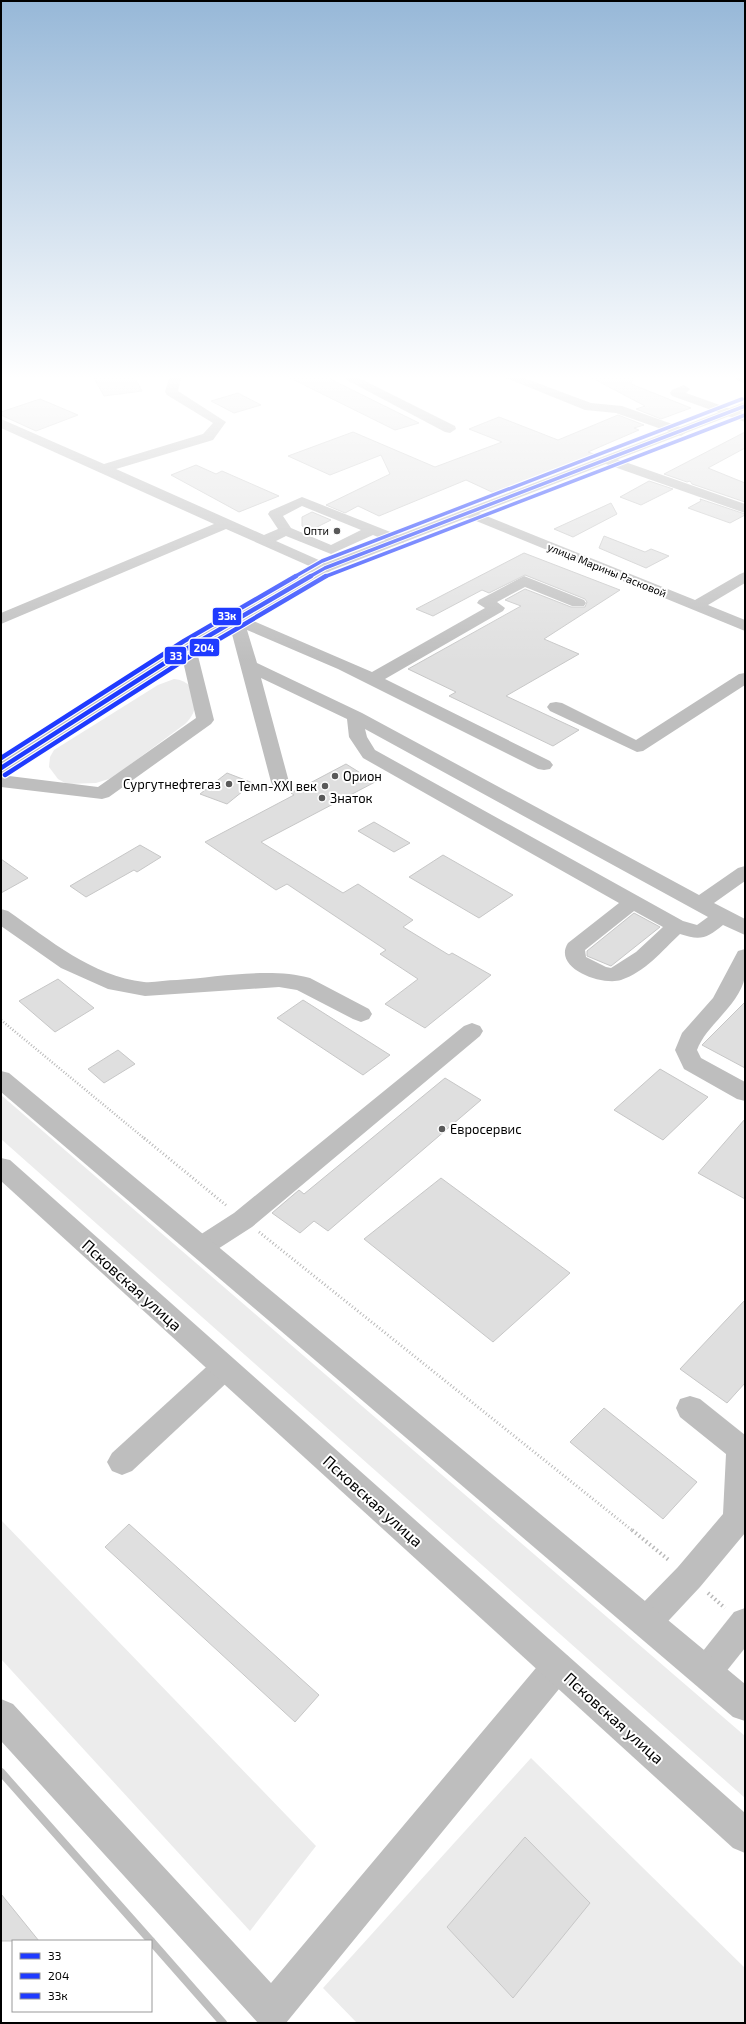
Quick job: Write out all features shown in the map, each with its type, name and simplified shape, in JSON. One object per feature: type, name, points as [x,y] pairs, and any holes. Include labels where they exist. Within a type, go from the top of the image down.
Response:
[{"type":"main road","points":[[111,472],[325,568]]},
{"type":"main road","points":[[1,768],[188,648],[325,568],[575,472]]},
{"type":"main road","points":[[643,472],[745,509]]},
{"type":"main road","points":[[373,530],[331,550],[286,531],[275,514],[302,501],[398,540]]},
{"type":"main road","name":"улица Марины Расковой","points":[[469,513],[745,626]]},
{"type":"main road","points":[[1,619],[226,524]]},
{"type":"main road","points":[[264,541],[286,531]]},
{"type":"main road","points":[[696,606],[745,577]]},
{"type":"main road","points":[[372,679],[497,608],[485,603],[524,581],[578,603]]},
{"type":"main road","points":[[236,619],[250,666],[280,782]]},
{"type":"main road","points":[[236,619],[344,665],[544,765]]},
{"type":"main road","points":[[1,781],[102,793],[205,720],[188,648]]},
{"type":"main road","points":[[250,666],[356,716],[607,855],[745,928]]},
{"type":"main road","points":[[556,707],[637,747],[745,678]]},
{"type":"main road","points":[[356,716],[354,726],[357,738],[369,754],[676,926],[691,932],[701,932],[722,916]]},
{"type":"main road","points":[[700,904],[745,872]]},
{"type":"main road","points":[[633,902],[575,948],[574,955],[578,962],[607,975],[617,974],[630,967],[676,926]]},
{"type":"main road","points":[[1,916],[69,963],[108,982],[145,989],[280,980],[302,983],[361,1014]]},
{"type":"main road","points":[[745,956],[722,1002],[690,1040],[686,1050],[692,1063],[745,1093]]},
{"type":"main road","points":[[201,1247],[243,1220],[472,1031]]},
{"type":"main road","points":[[1,1079],[745,1705]]},
{"type":"main road","name":"Псковская улица","points":[[1,1167],[745,1836]]},
{"type":"main road","points":[[122,1462],[224,1368]]},
{"type":"main road","points":[[646,1622],[689,1577],[738,1519],[741,1448],[690,1408]]},
{"type":"main road","points":[[706,1672],[744,1624]]},
{"type":"main road","points":[[4,1726],[277,2017],[557,1667]]},
{"type":"path","points":[[1,1020],[243,1220],[689,1577],[744,1624]]},
{"type":"shaded area","points":[[174,679],[189,685],[193,690],[195,697],[196,704],[194,711],[185,724],[112,778],[96,783],[67,784],[58,779],[49,767],[50,757],[54,750],[158,685]]},
{"type":"shaded area","points":[[1,1095],[745,1736],[745,1798],[1,1139]]},
{"type":"shaded area","points":[[1,1520],[316,1846],[250,1931],[1,1659]]},
{"type":"shaded area","points":[[531,1758],[745,1968],[745,2023],[357,2023],[323,1988]]},
{"type":"building","points":[[177,472],[213,472],[216,474],[225,472],[279,496],[239,512],[171,475]]},
{"type":"building","points":[[324,472],[336,472],[330,475]]},
{"type":"building","points":[[389,472],[556,472],[512,489],[509,487],[494,493],[466,480],[379,516],[358,506],[345,513],[326,505],[390,474]]},
{"type":"building","points":[[667,472],[719,472],[745,483],[745,502],[692,484],[690,481],[687,482],[664,474]]},
{"type":"building","points":[[649,481],[673,489],[641,505],[620,497]]},
{"type":"building","points":[[700,499],[745,515],[730,523],[688,508],[701,501]]},
{"type":"building","points":[[611,503],[617,514],[573,537],[554,529]]},
{"type":"building","points":[[312,512],[331,520],[311,530],[302,526],[302,517]]},
{"type":"building","points":[[604,536],[645,552],[651,549],[669,556],[646,568],[599,548]]},
{"type":"building","points":[[524,553],[620,590],[544,639],[579,654],[506,696],[579,730],[553,746],[449,696],[456,692],[408,669],[521,606],[505,600],[525,589],[571,607],[585,607],[587,602],[585,599],[525,575],[489,593],[482,590],[433,616],[416,609]]},
{"type":"building","points":[[346,764],[375,782],[261,842],[343,893],[358,884],[413,920],[403,927],[449,955],[452,953],[491,975],[425,1028],[385,1004],[418,979],[380,954],[386,950],[287,884],[276,890],[205,842],[294,795],[291,793]]},
{"type":"building","points":[[227,773],[253,783],[227,804],[200,794]]},
{"type":"building","points":[[374,822],[410,843],[394,852],[358,831]]},
{"type":"building","points":[[140,845],[161,857],[137,872],[134,870],[86,897],[70,886]]},
{"type":"building","points":[[443,855],[513,895],[479,918],[409,877]]},
{"type":"building","points":[[1,859],[28,878],[1,893]]},
{"type":"building","points":[[634,913],[660,927],[611,966],[587,956],[587,951]]},
{"type":"building","points":[[58,979],[94,1008],[55,1032],[19,1001]]},
{"type":"building","points":[[303,1000],[390,1055],[363,1075],[277,1018]]},
{"type":"building","points":[[745,1002],[745,1068],[702,1045]]},
{"type":"building","points":[[118,1050],[135,1064],[104,1083],[88,1069]]},
{"type":"building","points":[[660,1069],[708,1097],[663,1140],[614,1110]]},
{"type":"building","points":[[445,1078],[481,1100],[328,1231],[314,1221],[300,1233],[272,1213],[299,1190],[304,1194]]},
{"type":"building","points":[[745,1119],[745,1199],[698,1173]]},
{"type":"building","points":[[441,1178],[570,1273],[493,1342],[364,1239]]},
{"type":"building","points":[[745,1300],[745,1383],[727,1403],[680,1369]]},
{"type":"building","points":[[604,1408],[697,1482],[663,1519],[570,1442]]},
{"type":"building","points":[[129,1524],[319,1695],[295,1722],[105,1547]]},
{"type":"building","points":[[525,1837],[590,1903],[513,1998],[447,1927]]},
{"type":"building","points":[[1,1894],[38,1940],[1,1941]]},
{"type":"waterway","points":[[1,1772],[150,1940]]},
{"type":"waterway","points":[[152,1942],[223,2023]]},
{"type":"transit line","name":"33к","points":[[1,758],[184,641],[322,561],[552,472]]},
{"type":"transit line","name":"33","points":[[1,768],[188,648],[325,568],[573,472]]},
{"type":"transit line","name":"204","points":[[5,775],[192,655],[328,575],[595,472]]},
{"type":"place","name":"Опти","points":[[337,531]]},
{"type":"place","name":"Орион","points":[[335,776]]},
{"type":"place","name":"Сургутнефтегаз","points":[[229,784]]},
{"type":"place","name":"Темп-XXI век","points":[[325,786]]},
{"type":"place","name":"Знаток","points":[[322,798]]},
{"type":"place","name":"Евросервис","points":[[442,1129]]}]
